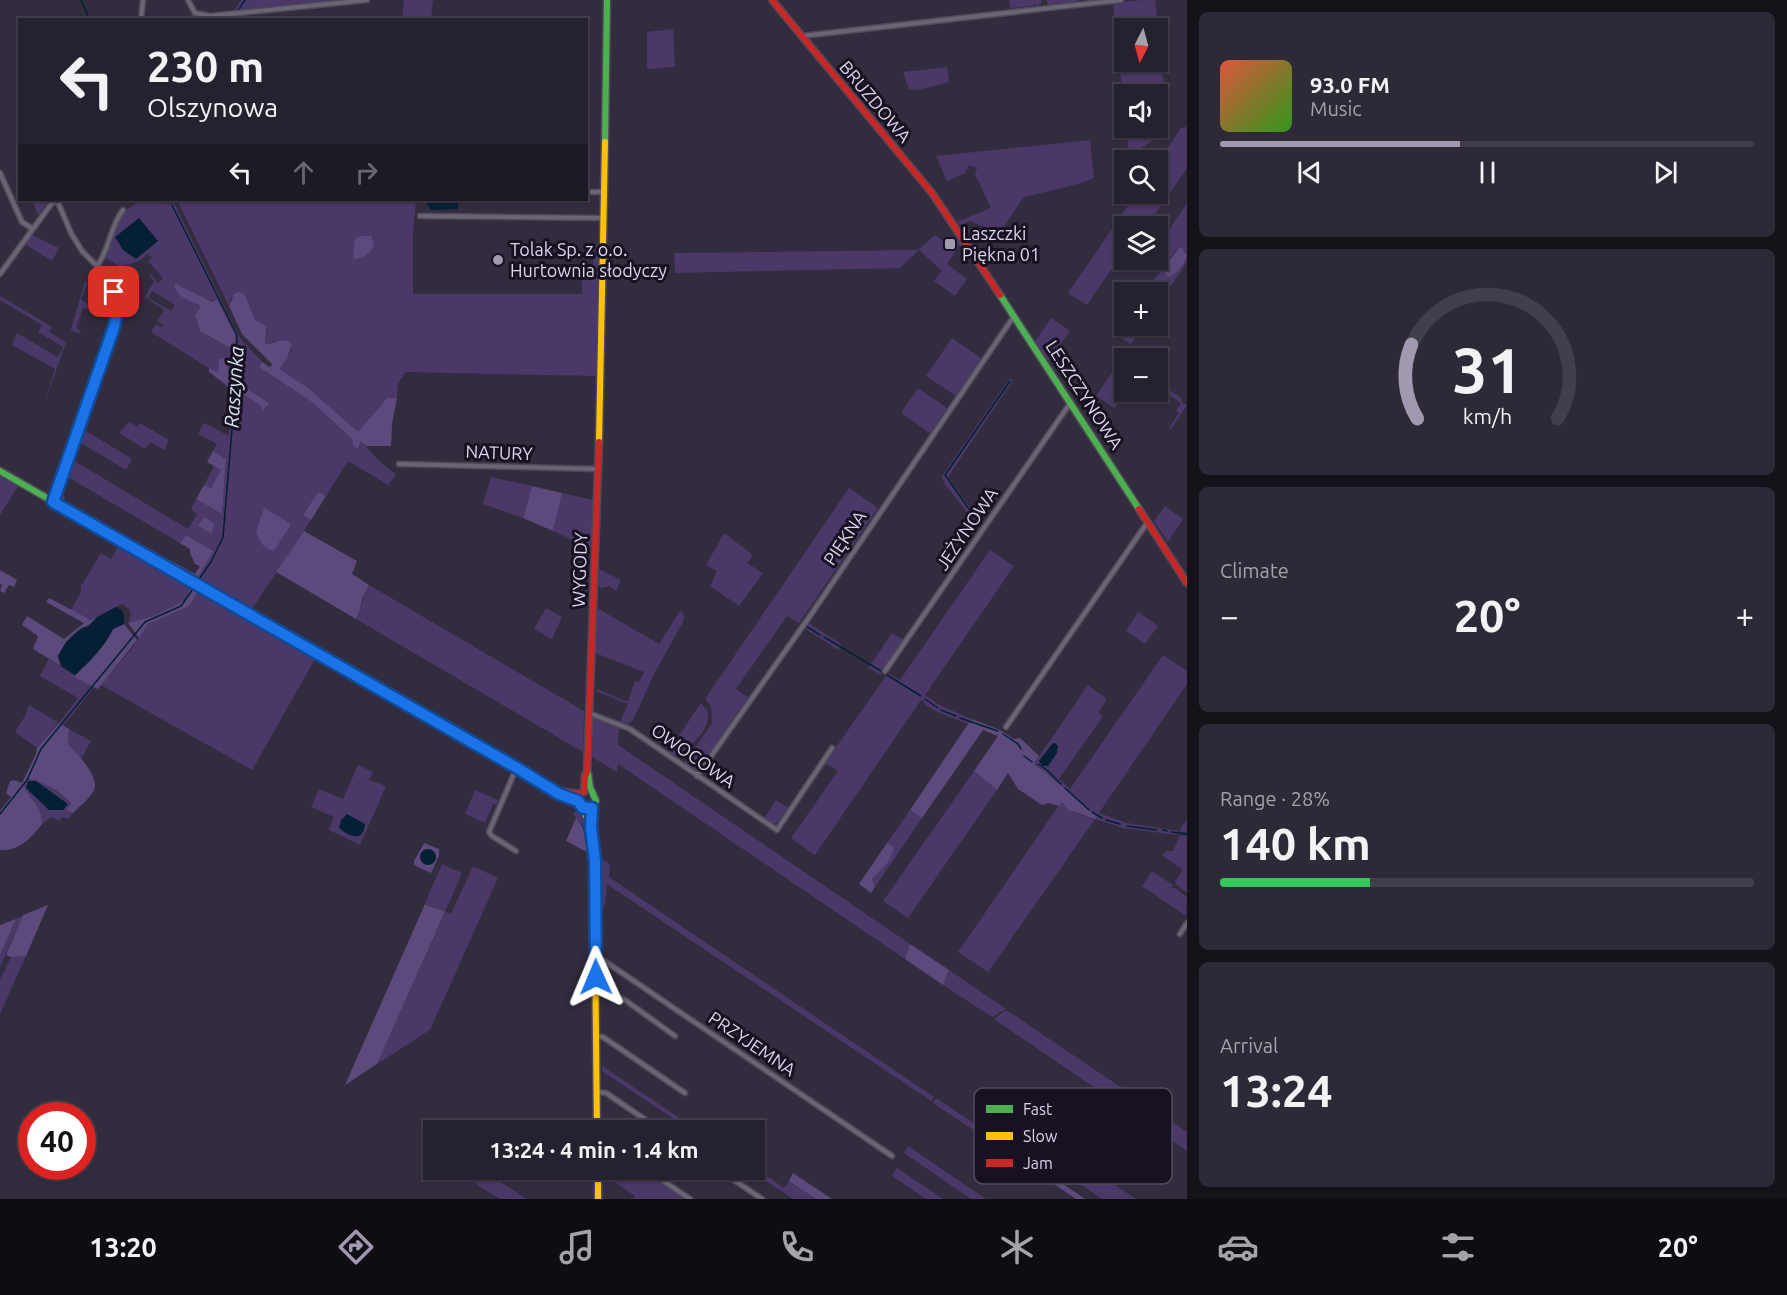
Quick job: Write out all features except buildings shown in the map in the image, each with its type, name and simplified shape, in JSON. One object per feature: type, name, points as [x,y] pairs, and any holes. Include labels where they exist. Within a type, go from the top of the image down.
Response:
[{"type":"street","points":[[141,18],[143,0]]},
{"type":"street","points":[[188,0],[199,15],[210,16],[368,0]]},
{"type":"street","name":"WYGODY","points":[[582,793],[587,773],[602,369],[607,0]]},
{"type":"street","name":"BRUZDOWA","points":[[772,0],[932,193],[954,224]]},
{"type":"street","points":[[801,36],[1121,0]]},
{"type":"street","points":[[0,173],[22,222],[33,229]]},
{"type":"street","points":[[588,192],[604,192]]},
{"type":"street","points":[[0,274],[55,201]]},
{"type":"street","points":[[53,502],[106,354],[118,312],[109,280],[82,251],[71,233],[57,201]]},
{"type":"street","points":[[98,266],[103,259],[116,221],[123,210]]},
{"type":"street","points":[[420,216],[604,218]]},
{"type":"street","name":"LESZCZYNOWA","points":[[954,224],[1187,583]]},
{"type":"street","name":"PIĘKNA","points":[[697,776],[810,616],[1015,315]]},
{"type":"street","name":"JEŻYNOWA","points":[[885,671],[1071,402]]},
{"type":"street","name":"NATURY","points":[[399,464],[598,469]]},
{"type":"street","points":[[0,471],[556,791],[578,801],[591,827]]},
{"type":"street","points":[[1006,727],[1148,522]]},
{"type":"street","name":"OWOCOWA","points":[[589,713],[630,729],[777,830],[832,748]]},
{"type":"street","points":[[516,851],[489,832],[517,768]]},
{"type":"street","name":"WYGODY","points":[[587,773],[592,793]]},
{"type":"street","points":[[556,791],[592,793],[596,801],[592,808],[591,827],[595,861],[597,1120]]},
{"type":"street","points":[[578,801],[582,793]]},
{"type":"street","points":[[584,809],[592,808]]},
{"type":"street","points":[[1179,933],[1187,923]]},
{"type":"street","name":"PRZYJEMNA","points":[[596,955],[892,1156]]},
{"type":"street","points":[[596,992],[625,1000],[675,1036]]},
{"type":"street","points":[[597,1036],[603,1037],[685,1093]]},
{"type":"street","points":[[597,1092],[606,1093],[646,1120]]},
{"type":"street","points":[[598,1180],[598,1199]]},
{"type":"street","points":[[662,1180],[690,1199]]},
{"type":"street","points":[[734,1180],[762,1199]]},
{"type":"shaded area","points":[[241,0],[339,0],[234,11]]},
{"type":"shaded area","points":[[404,0],[433,0],[431,18],[402,18]]},
{"type":"shaded area","points":[[1009,0],[1041,0],[1041,3],[1037,6],[1035,4],[1010,8]]},
{"type":"shaded area","points":[[1046,0],[1078,0],[1078,3],[1049,7]]},
{"type":"shaded area","points":[[1155,0],[1157,18],[1115,18],[1113,3]]},
{"type":"shaded area","points":[[673,29],[675,67],[647,69],[647,32]]},
{"type":"shaded area","points":[[947,67],[949,81],[947,83],[917,90],[909,89],[903,72]]},
{"type":"shaded area","points":[[1120,72],[1163,72],[1164,84],[1121,84]]},
{"type":"shaded area","points":[[1187,127],[1187,168],[1168,196],[1168,150],[1166,150],[1181,128]]},
{"type":"shaded area","points":[[1127,138],[1157,138],[1137,150],[1128,150]]},
{"type":"shaded area","points":[[1090,140],[1094,178],[1024,197],[999,233],[969,221],[961,225],[957,222],[991,208],[975,174],[977,168],[969,165],[965,173],[947,181],[936,156]]},
{"type":"shaded area","points":[[32,201],[49,201],[38,215]]},
{"type":"shaded area","points":[[140,201],[174,203],[240,338],[262,362],[259,367],[312,402],[353,440],[356,448],[361,441],[396,475],[388,485],[348,461],[326,496],[318,492],[303,515],[311,520],[252,609],[204,580],[203,582],[197,579],[212,551],[186,535],[180,543],[66,476],[73,460],[188,529],[197,514],[191,510],[196,499],[222,514],[226,459],[213,451],[217,444],[198,434],[204,423],[229,436],[233,383],[227,364],[221,358],[218,372],[151,332],[156,324],[162,327],[164,325],[157,321],[164,310],[145,297],[154,281],[149,275],[150,273],[158,283],[163,278],[148,261],[152,258],[148,254],[139,261],[121,267],[106,258],[122,213]],"holes":[[[174,283],[214,302],[234,351],[200,331],[195,315],[201,306],[184,298],[177,292]],[[152,291],[175,305],[171,311],[148,298]],[[238,384],[270,402],[270,403],[259,404],[244,395],[241,411]]]},
{"type":"shaded area","points":[[177,201],[416,201],[413,234],[413,294],[582,294],[582,280],[593,279],[593,245],[598,244],[601,247],[597,376],[406,372],[398,383],[397,398],[387,398],[358,433],[307,387],[278,369],[292,349],[274,341],[266,344],[268,329],[255,320],[245,295],[231,297],[229,306]]},
{"type":"shaded area","points":[[1187,203],[1187,255],[1177,249],[1168,261],[1168,231]]},
{"type":"shaded area","points":[[1129,204],[1162,204],[1154,216],[1121,216]]},
{"type":"shaded area","points":[[1114,226],[1114,270],[1117,270],[1116,272],[1111,270],[1087,305],[1068,293]]},
{"type":"shaded area","points":[[32,235],[59,248],[52,261],[25,244]]},
{"type":"shaded area","points":[[935,235],[950,247],[958,237],[963,245],[959,246],[947,264],[967,279],[955,296],[934,281],[942,271],[919,250],[900,268],[675,273],[674,253],[918,250]]},
{"type":"shaded area","points":[[361,236],[371,236],[374,245],[366,255],[353,259],[355,239]]},
{"type":"shaded area","points":[[1179,248],[1183,248],[1187,255],[1186,258],[1177,272],[1168,277],[1162,270],[1168,270],[1168,262]]},
{"type":"shaded area","points":[[1187,256],[1187,262],[1168,290],[1168,282],[1153,281],[1162,270],[1166,275],[1177,271]]},
{"type":"shaded area","points":[[85,281],[88,283],[81,299],[89,305],[87,309],[83,308],[76,328],[81,331],[80,334],[71,330],[69,336]]},
{"type":"shaded area","points":[[174,283],[213,302],[217,300],[235,335],[235,351],[200,331],[195,315],[201,306],[180,295]]},
{"type":"shaded area","points":[[239,292],[245,295],[255,320],[267,327],[266,344],[286,340],[292,344],[287,359],[279,369],[307,387],[358,432],[387,398],[397,398],[391,446],[366,446],[361,441],[357,449],[353,445],[353,440],[312,402],[259,367],[262,362],[269,367],[273,365],[242,334],[229,306],[234,294]]},
{"type":"shaded area","points":[[0,296],[52,327],[49,332],[66,342],[44,406],[55,369],[12,345],[17,333],[58,357],[63,347],[38,332],[42,325],[0,300]]},
{"type":"shaded area","points":[[1051,318],[1070,331],[1048,361],[1035,341]]},
{"type":"shaded area","points":[[1121,336],[1137,336],[1131,344]]},
{"type":"shaded area","points":[[952,338],[981,358],[956,396],[926,376]]},
{"type":"shaded area","points":[[223,358],[228,367],[234,371],[232,395],[225,384],[209,372],[209,368],[218,372],[219,359]]},
{"type":"shaded area","points":[[1114,370],[1114,402],[1119,402],[1115,408],[1096,396]]},
{"type":"shaded area","points":[[1010,378],[1013,380],[948,477],[974,513],[971,517],[944,483],[942,476]]},
{"type":"shaded area","points":[[237,383],[270,403],[263,410],[259,404],[244,395],[241,411],[236,408]]},
{"type":"shaded area","points":[[918,388],[947,408],[930,433],[901,413]]},
{"type":"shaded area","points":[[1168,389],[1187,405],[1171,429],[1169,428],[1179,413],[1176,411],[1181,403],[1168,394]]},
{"type":"shaded area","points":[[129,422],[138,427],[140,423],[169,440],[164,450],[150,442],[145,449],[119,433]]},
{"type":"shaded area","points":[[83,429],[132,459],[126,470],[79,442]]},
{"type":"shaded area","points":[[213,451],[226,459],[222,514],[196,499],[204,485],[211,488],[221,470],[207,462]]},
{"type":"shaded area","points":[[214,466],[222,470],[211,489],[204,485]]},
{"type":"shaded area","points":[[0,476],[18,486],[0,515]]},
{"type":"shaded area","points":[[491,477],[532,486],[523,518],[483,504]]},
{"type":"shaded area","points":[[532,486],[562,493],[553,531],[523,518]]},
{"type":"shaded area","points":[[849,488],[878,508],[799,623],[787,616],[736,689],[748,697],[698,771],[695,771],[684,764],[712,723],[711,706],[705,699]]},
{"type":"shaded area","points":[[318,492],[326,496],[311,520],[303,515]]},
{"type":"shaded area","points":[[562,493],[593,500],[592,548],[553,531]]},
{"type":"shaded area","points":[[60,495],[65,497],[64,500],[170,560],[168,563],[59,501]]},
{"type":"shaded area","points":[[1165,506],[1183,519],[1168,542],[1154,521]]},
{"type":"shaded area","points":[[264,508],[291,524],[274,551],[262,544],[256,532]]},
{"type":"shaded area","points":[[204,517],[215,524],[211,533],[198,526]]},
{"type":"shaded area","points":[[304,531],[357,561],[352,574],[369,585],[356,619],[276,572]]},
{"type":"shaded area","points":[[724,533],[753,555],[747,563],[763,573],[739,606],[710,586],[717,571],[706,565]]},
{"type":"shaded area","points":[[186,535],[213,551],[197,579],[168,563],[170,560],[195,574],[200,566],[195,564],[190,549],[180,543]]},
{"type":"shaded area","points":[[119,544],[191,588],[184,601],[153,616],[128,623],[131,615],[129,609],[122,604],[92,620],[71,610],[81,592],[81,586],[101,553],[111,559]]},
{"type":"shaded area","points":[[990,550],[1014,566],[925,695],[941,706],[972,719],[972,724],[937,712],[921,700],[815,855],[791,838],[838,771],[825,763],[888,673],[900,680]]},
{"type":"shaded area","points":[[599,569],[621,580],[616,591],[609,586],[602,588],[598,586]]},
{"type":"shaded area","points":[[0,570],[17,580],[14,587],[9,585],[4,593],[0,591],[2,585]]},
{"type":"shaded area","points":[[369,585],[584,711],[583,752],[356,619]]},
{"type":"shaded area","points":[[191,588],[198,592],[189,606],[148,624],[139,638],[128,623],[153,616],[184,601]]},
{"type":"shaded area","points":[[198,592],[315,659],[252,770],[101,685],[132,648],[148,624],[188,606]]},
{"type":"shaded area","points":[[49,598],[91,620],[97,617],[92,623],[77,631],[68,641],[58,656],[61,666],[33,649],[38,636],[22,625],[27,616],[64,639],[84,623],[46,602]]},
{"type":"shaded area","points":[[546,608],[562,617],[552,639],[534,629]]},
{"type":"shaded area","points":[[597,608],[659,644],[680,611],[684,614],[683,622],[655,672],[633,720],[626,725],[620,722],[628,704],[596,691],[597,689],[628,702],[635,681],[639,682],[644,672],[595,653]]},
{"type":"shaded area","points":[[1138,612],[1158,626],[1145,644],[1126,631]]},
{"type":"shaded area","points":[[807,622],[841,644],[838,650],[803,627]]},
{"type":"shaded area","points":[[124,624],[137,640],[98,689],[74,677],[106,642],[113,629]]},
{"type":"shaded area","points":[[892,633],[903,640],[880,675],[868,668]]},
{"type":"shaded area","points":[[1163,655],[1187,671],[1187,684],[1099,813],[1127,823],[1179,831],[1177,835],[1123,828],[1095,819],[988,972],[958,952],[1062,801],[1068,809],[1076,813],[1094,819],[1096,817],[1034,764],[1088,685],[1107,699],[1098,712],[1103,716],[1059,779],[1070,789]]},
{"type":"shaded area","points":[[49,659],[75,675],[74,677],[94,687],[63,726],[58,723],[37,748],[15,732],[29,705],[59,723],[78,698],[40,676]]},
{"type":"shaded area","points":[[701,703],[707,710],[708,721],[701,734],[679,753],[673,756],[667,753]]},
{"type":"shaded area","points":[[593,717],[619,726],[618,745],[910,944],[905,959],[618,764],[617,772],[592,757]]},
{"type":"shaded area","points":[[972,719],[1000,730],[1014,739],[1020,738],[1039,756],[1034,764],[1097,817],[1095,819],[1068,810],[1062,802],[1059,806],[1049,803],[1042,805],[1018,789],[1008,773],[997,790],[974,771],[998,736],[983,730],[922,818],[910,810],[968,724],[972,723]]},
{"type":"shaded area","points":[[59,723],[69,729],[68,744],[91,773],[95,786],[93,792],[73,813],[66,811],[71,803],[61,795],[46,785],[28,778],[24,786],[38,807],[42,824],[29,839],[19,846],[0,850],[0,811],[11,797],[6,793],[10,781],[22,783],[37,748]]},
{"type":"shaded area","points":[[69,729],[91,741],[81,759],[68,744]]},
{"type":"shaded area","points":[[358,765],[373,772],[369,780],[386,786],[360,845],[329,830],[334,817],[311,807],[319,789],[343,799]]},
{"type":"shaded area","points":[[974,771],[997,790],[908,918],[883,901]]},
{"type":"shaded area","points":[[28,777],[42,781],[71,803],[66,811],[73,813],[68,819],[62,817],[60,821],[52,817],[42,824],[38,807],[24,786]]},
{"type":"shaded area","points":[[475,790],[498,800],[496,805],[493,804],[485,823],[465,814]]},
{"type":"shaded area","points":[[776,800],[788,808],[778,822],[771,825],[763,820]]},
{"type":"shaded area","points":[[578,809],[585,819],[589,850],[584,827],[573,814]]},
{"type":"shaded area","points":[[910,810],[922,818],[875,887],[872,879],[888,862],[892,853],[893,848],[887,843]]},
{"type":"shaded area","points":[[576,818],[584,831],[589,853],[566,841]]},
{"type":"shaded area","points":[[1187,819],[1187,833],[1179,831]]},
{"type":"shaded area","points":[[1180,835],[1187,836],[1187,893],[1175,881],[1183,870],[1162,855],[1166,851],[1173,851]]},
{"type":"shaded area","points":[[424,843],[439,849],[439,856],[431,873],[414,865]]},
{"type":"shaded area","points":[[887,843],[894,848],[893,853],[872,879],[875,887],[871,893],[859,884]]},
{"type":"shaded area","points":[[600,859],[610,864],[609,877],[934,1097],[931,1101],[607,884],[605,904],[602,909]]},
{"type":"shaded area","points":[[442,864],[462,873],[445,912],[451,914],[473,866],[498,878],[430,1030],[377,1064],[445,913],[425,903]]},
{"type":"shaded area","points":[[1152,871],[1173,885],[1171,888],[1175,888],[1187,897],[1186,916],[1142,886]]},
{"type":"shaded area","points":[[425,904],[445,912],[377,1064],[345,1085]]},
{"type":"shaded area","points":[[48,905],[26,956],[6,955],[23,915]]},
{"type":"shaded area","points":[[23,915],[0,967],[0,955],[16,919]]},
{"type":"shaded area","points":[[16,919],[0,955],[0,925]]},
{"type":"shaded area","points":[[910,944],[949,970],[943,985],[905,959]]},
{"type":"shaded area","points":[[26,956],[0,1014],[0,980],[11,957]]},
{"type":"shaded area","points":[[949,970],[1006,1009],[992,1017],[943,985]]},
{"type":"shaded area","points":[[1008,1011],[1122,1088],[1095,1088],[994,1019]]},
{"type":"shaded area","points":[[602,1066],[683,1120],[676,1120],[602,1071]]},
{"type":"shaded area","points":[[936,1098],[974,1123],[974,1130],[933,1103]]},
{"type":"shaded area","points":[[1172,1122],[1187,1132],[1187,1151],[1172,1141]]},
{"type":"shaded area","points":[[908,1146],[986,1199],[971,1199],[904,1153]]},
{"type":"shaded area","points":[[897,1168],[943,1199],[926,1199],[892,1176]]},
{"type":"shaded area","points":[[793,1173],[832,1199],[816,1199],[789,1181]]},
{"type":"shaded area","points":[[765,1175],[784,1188],[789,1181],[816,1199],[793,1199],[765,1180]]},
{"type":"shaded area","points":[[470,1180],[497,1180],[527,1199],[500,1199]]},
{"type":"shaded area","points":[[612,1180],[656,1180],[684,1199],[633,1199],[635,1196]]},
{"type":"shaded area","points":[[1054,1184],[1063,1184],[1085,1199],[1076,1199]]},
{"type":"shaded area","points":[[1080,1184],[1114,1184],[1136,1199],[1102,1199]]},
{"type":"water","points":[[458,201],[458,209],[431,210],[426,202]]},
{"type":"water","points":[[139,218],[158,241],[136,259],[123,250],[115,237]]},
{"type":"water","points":[[116,607],[124,616],[124,624],[113,629],[92,659],[75,675],[61,666],[58,656],[66,642],[82,628],[88,627],[97,617]]},
{"type":"water","points":[[1055,743],[1058,746],[1057,753],[1048,766],[1042,766],[1039,761]]},
{"type":"water","points":[[28,781],[36,781],[68,804],[63,810],[49,810],[26,788]]},
{"type":"water","points":[[347,814],[365,824],[359,836],[347,834],[339,828],[341,820]]},
{"type":"water","points":[[428,849],[434,851],[436,857],[434,863],[428,865],[422,863],[420,857],[422,851]]},
{"type":"waterway","points":[[81,0],[89,18]]},
{"type":"waterway","name":"Raszynka","points":[[237,12],[245,0]]},
{"type":"waterway","name":"Raszynka","points":[[172,205],[237,335],[236,382],[223,537],[211,562],[199,579]]},
{"type":"waterway","points":[[969,509],[945,475],[1010,381]]},
{"type":"waterway","name":"Raszynka","points":[[0,814],[27,780],[41,749],[145,622],[181,606],[193,589]]},
{"type":"waterway","points":[[806,626],[820,635]]},
{"type":"waterway","points":[[824,637],[881,671]]},
{"type":"waterway","points":[[887,675],[921,696]]},
{"type":"waterway","points":[[925,699],[938,708]]},
{"type":"waterway","points":[[941,710],[956,716]]},
{"type":"waterway","points":[[960,718],[998,731]]},
{"type":"waterway","points":[[1003,734],[1018,744],[1021,749]]},
{"type":"waterway","points":[[1024,756],[1032,762]]},
{"type":"waterway","points":[[1038,764],[1061,784]]},
{"type":"waterway","points":[[1065,788],[1089,810]]},
{"type":"waterway","points":[[1092,812],[1102,818]]},
{"type":"waterway","points":[[1106,820],[1120,824]]},
{"type":"waterway","points":[[1127,826],[1157,830]]},
{"type":"waterway","points":[[1163,830],[1167,831]]},
{"type":"waterway","points":[[1171,832],[1187,834]]},
{"type":"traffic: fast","points":[[605,142],[607,0]]},
{"type":"traffic: fast","points":[[1000,295],[1139,509]]},
{"type":"traffic: fast","points":[[0,471],[448,729]]},
{"type":"traffic: fast","points":[[588,773],[590,787],[596,801],[592,808]]},
{"type":"traffic: fast","points":[[591,827],[592,808]]},
{"type":"traffic: slow","points":[[599,442],[605,142]]},
{"type":"traffic: slow","points":[[448,729],[558,793],[578,801]]},
{"type":"traffic: slow","points":[[578,801],[589,825],[594,851],[597,1120]]},
{"type":"traffic: slow","points":[[598,1180],[598,1199]]},
{"type":"traffic: jam","points":[[772,0],[932,193],[1000,295]]},
{"type":"traffic: jam","points":[[584,792],[587,773],[599,442]]},
{"type":"traffic: jam","points":[[1139,509],[1187,583]]},
{"type":"traffic: jam","points":[[556,791],[581,794]]},
{"type":"place","name":"Laszczki Piękna 01","points":[[950,244]]},
{"type":"place","name":"Tolak Sp. z o.o. Hurtownia słodyczy","points":[[498,260]]},
{"type":"route","points":[[114,292],[118,312],[114,327],[53,502],[559,794],[578,801],[583,808],[587,810],[592,808],[596,977]]}]
